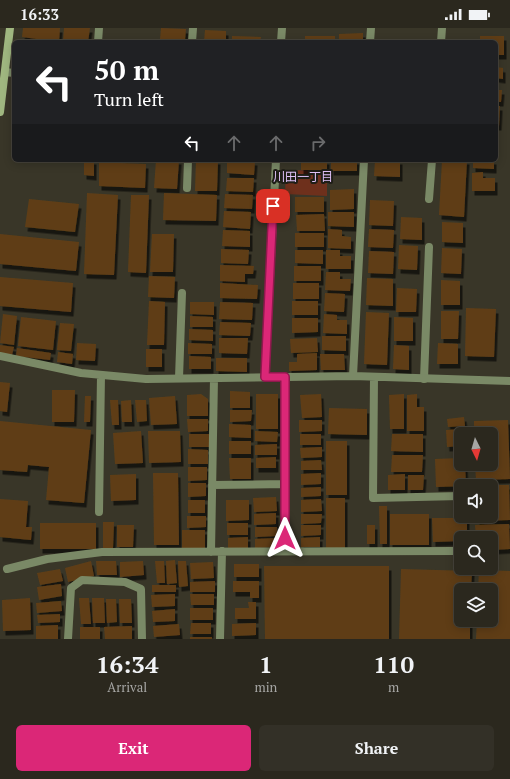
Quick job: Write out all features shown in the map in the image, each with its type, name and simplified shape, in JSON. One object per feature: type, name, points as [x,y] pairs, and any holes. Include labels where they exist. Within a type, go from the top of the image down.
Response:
[{"type":"street","points":[[0,112],[10,28]]},
{"type":"street","points":[[98,40],[99,28]]},
{"type":"street","points":[[192,40],[193,28]]},
{"type":"street","points":[[281,40],[282,28]]},
{"type":"street","points":[[370,40],[371,28]]},
{"type":"street","points":[[441,40],[442,28]]},
{"type":"street","points":[[5,72],[12,73]]},
{"type":"street","points":[[187,188],[188,162]]},
{"type":"street","points":[[265,377],[276,162]]},
{"type":"street","points":[[353,376],[364,162]]},
{"type":"street","points":[[429,199],[432,162]]},
{"type":"street","points":[[424,379],[429,247]]},
{"type":"street","points":[[179,378],[182,293]]},
{"type":"street","points":[[0,356],[81,373],[146,379],[353,376],[510,381]]},
{"type":"street","points":[[99,512],[101,375]]},
{"type":"street","points":[[285,377],[285,551]]},
{"type":"street","points":[[374,377],[373,498],[454,496]]},
{"type":"street","points":[[211,552],[214,378]]},
{"type":"street","points":[[212,484],[285,484]]},
{"type":"street","points":[[220,639],[222,551]]},
{"type":"street","points":[[7,569],[47,559],[102,552],[454,551]]},
{"type":"street","points":[[68,639],[71,588],[82,580],[125,582],[141,589],[142,639]]},
{"type":"shaded area","points":[[286,170],[327,171],[327,196],[285,194]]},
{"type":"building","points":[[23,28],[60,28],[59,40],[44,40],[22,37]]},
{"type":"building","points":[[64,28],[90,28],[88,40],[63,40]]},
{"type":"building","points":[[161,28],[186,29],[185,40],[160,39]]},
{"type":"building","points":[[205,30],[226,31],[226,40],[204,40]]},
{"type":"building","points":[[363,33],[363,40],[339,40],[339,34]]},
{"type":"building","points":[[232,36],[261,37],[260,40],[232,40]]},
{"type":"building","points":[[305,36],[335,36],[335,40],[305,40]]},
{"type":"building","points":[[480,36],[504,36],[504,55],[498,55],[498,40],[480,40]]},
{"type":"building","points":[[498,67],[503,68],[503,79],[498,78]]},
{"type":"building","points":[[498,90],[502,90],[501,102],[498,102]]},
{"type":"building","points":[[498,106],[500,106],[499,126]]},
{"type":"building","points":[[84,162],[94,162],[94,176],[84,175]]},
{"type":"building","points":[[99,162],[146,164],[145,188],[99,186]]},
{"type":"building","points":[[156,162],[179,162],[177,189],[154,188]]},
{"type":"building","points":[[196,162],[218,162],[217,191],[195,191]]},
{"type":"building","points":[[227,162],[255,162],[254,175],[227,173]]},
{"type":"building","points":[[301,162],[327,162],[327,170],[301,170]]},
{"type":"building","points":[[331,162],[357,162],[357,171],[331,171]]},
{"type":"building","points":[[375,162],[400,162],[400,177],[374,176]]},
{"type":"building","points":[[442,162],[467,162],[464,217],[439,215]]},
{"type":"building","points":[[473,162],[494,162],[494,169],[473,168]]},
{"type":"building","points":[[483,172],[483,178],[495,178],[495,191],[472,191],[472,173]]},
{"type":"building","points":[[227,178],[254,178],[253,192],[226,191]]},
{"type":"building","points":[[354,189],[354,209],[330,210],[330,190]]},
{"type":"building","points":[[87,193],[118,195],[114,275],[84,274]]},
{"type":"building","points":[[164,193],[217,195],[216,221],[163,220]]},
{"type":"building","points":[[225,194],[253,195],[252,209],[224,208]]},
{"type":"building","points":[[131,195],[149,195],[146,273],[128,272]]},
{"type":"building","points":[[295,197],[324,197],[324,212],[295,212]]},
{"type":"building","points":[[29,199],[79,204],[75,232],[25,227]]},
{"type":"building","points":[[370,200],[394,201],[393,226],[369,225]]},
{"type":"building","points":[[224,211],[251,212],[250,229],[223,227]]},
{"type":"building","points":[[328,212],[354,212],[354,227],[328,226]]},
{"type":"building","points":[[324,214],[325,231],[297,231],[296,215]]},
{"type":"building","points":[[401,217],[422,218],[422,240],[400,239]]},
{"type":"building","points":[[442,222],[463,223],[463,243],[442,242]]},
{"type":"building","points":[[328,229],[342,230],[342,236],[351,237],[351,249],[328,248]]},
{"type":"building","points":[[369,229],[394,230],[393,248],[368,247]]},
{"type":"building","points":[[223,230],[250,231],[250,247],[222,246]]},
{"type":"building","points":[[295,233],[324,233],[324,247],[295,247]]},
{"type":"building","points":[[0,234],[79,242],[76,271],[0,264]]},
{"type":"building","points":[[152,234],[174,234],[173,272],[150,272]]},
{"type":"building","points":[[399,245],[418,246],[417,270],[398,269]]},
{"type":"building","points":[[442,248],[462,249],[461,274],[441,273]]},
{"type":"building","points":[[221,249],[249,250],[248,264],[221,263]]},
{"type":"building","points":[[295,250],[323,250],[323,264],[295,263]]},
{"type":"building","points":[[326,250],[340,250],[340,256],[351,256],[351,269],[326,269]]},
{"type":"building","points":[[369,251],[394,252],[393,274],[368,273]]},
{"type":"building","points":[[220,265],[254,266],[253,274],[245,274],[245,282],[220,281]]},
{"type":"building","points":[[294,266],[321,266],[321,281],[294,281]]},
{"type":"building","points":[[326,272],[340,272],[340,279],[351,279],[350,291],[325,290]]},
{"type":"building","points":[[149,276],[175,277],[174,298],[148,297]]},
{"type":"building","points":[[0,277],[73,283],[71,312],[0,306]]},
{"type":"building","points":[[367,278],[393,279],[393,306],[366,305]]},
{"type":"building","points":[[441,280],[460,281],[460,305],[441,305]]},
{"type":"building","points":[[220,283],[258,285],[257,299],[220,298]]},
{"type":"building","points":[[293,283],[319,283],[319,299],[293,299]]},
{"type":"building","points":[[397,288],[417,289],[416,312],[396,312]]},
{"type":"building","points":[[325,293],[345,294],[344,312],[324,311]]},
{"type":"building","points":[[149,301],[165,302],[164,345],[147,345]]},
{"type":"building","points":[[292,301],[318,301],[318,315],[292,315]]},
{"type":"building","points":[[190,302],[214,302],[214,315],[190,314]]},
{"type":"building","points":[[220,302],[253,303],[252,320],[219,319]]},
{"type":"building","points":[[466,308],[496,309],[494,357],[465,356]]},
{"type":"building","points":[[441,311],[459,311],[458,339],[441,339]]},
{"type":"building","points":[[366,312],[389,313],[387,365],[364,364]]},
{"type":"building","points":[[3,314],[17,316],[14,345],[0,343]]},
{"type":"building","points":[[324,314],[337,315],[337,320],[347,320],[347,334],[323,333]]},
{"type":"building","points":[[190,316],[213,317],[213,327],[190,327]]},
{"type":"building","points":[[21,317],[56,321],[53,350],[18,346]]},
{"type":"building","points":[[394,317],[413,318],[413,341],[394,341]]},
{"type":"building","points":[[292,318],[318,318],[318,332],[292,333]]},
{"type":"building","points":[[220,322],[251,323],[250,336],[219,335]]},
{"type":"building","points":[[60,323],[74,324],[71,351],[57,350]]},
{"type":"building","points":[[189,329],[213,330],[213,341],[189,340]]},
{"type":"building","points":[[322,336],[346,336],[346,351],[322,350]]},
{"type":"building","points":[[219,338],[248,338],[247,354],[219,353]]},
{"type":"building","points":[[317,338],[318,352],[291,353],[290,339]]},
{"type":"building","points":[[77,343],[96,344],[95,361],[76,360]]},
{"type":"building","points":[[188,343],[212,344],[212,354],[188,354]]},
{"type":"building","points":[[438,343],[458,344],[458,364],[437,364]]},
{"type":"building","points":[[0,345],[14,347],[12,355],[0,353]]},
{"type":"building","points":[[394,345],[409,346],[409,370],[393,369]]},
{"type":"building","points":[[17,348],[51,353],[50,360],[16,356]]},
{"type":"building","points":[[146,349],[162,349],[162,367],[146,367]]},
{"type":"building","points":[[58,352],[73,354],[72,364],[57,362]]},
{"type":"building","points":[[317,353],[317,370],[289,371],[289,362],[297,362],[297,354]]},
{"type":"building","points":[[320,354],[344,354],[345,370],[321,370]]},
{"type":"building","points":[[189,356],[211,357],[211,369],[189,369]]},
{"type":"building","points":[[216,358],[247,358],[247,372],[216,371]]},
{"type":"building","points":[[0,382],[10,383],[7,412],[0,411]]},
{"type":"building","points":[[52,390],[75,390],[74,422],[52,422]]},
{"type":"building","points":[[230,391],[250,392],[250,408],[230,408]]},
{"type":"building","points":[[201,394],[208,399],[208,416],[187,416],[187,395]]},
{"type":"building","points":[[256,394],[278,394],[278,429],[256,429]]},
{"type":"building","points":[[321,394],[322,417],[302,418],[300,395]]},
{"type":"building","points":[[404,394],[404,429],[390,429],[389,395]]},
{"type":"building","points":[[417,394],[417,407],[424,407],[424,431],[407,431],[407,395]]},
{"type":"building","points":[[85,396],[91,396],[90,422],[84,422]]},
{"type":"building","points":[[175,396],[177,424],[151,425],[149,398]]},
{"type":"building","points":[[110,400],[118,400],[119,425],[112,425]]},
{"type":"building","points":[[131,400],[132,422],[122,422],[121,401]]},
{"type":"building","points":[[135,400],[146,400],[147,421],[137,422]]},
{"type":"building","points":[[329,408],[367,409],[367,435],[328,434]]},
{"type":"building","points":[[230,410],[252,410],[251,421],[230,422]]},
{"type":"building","points":[[464,417],[465,426],[448,427],[447,419]]},
{"type":"building","points":[[187,419],[208,419],[208,431],[188,432]]},
{"type":"building","points":[[299,420],[322,420],[322,431],[299,432]]},
{"type":"building","points":[[508,420],[510,479],[476,479],[475,471],[498,471],[498,427],[474,427],[474,421]]},
{"type":"building","points":[[0,421],[91,430],[84,503],[46,500],[49,467],[28,465],[27,472],[0,470]]},
{"type":"building","points":[[229,424],[251,425],[251,438],[229,437]]},
{"type":"building","points":[[446,430],[454,430],[454,446],[447,447]]},
{"type":"building","points":[[141,431],[143,463],[115,464],[113,433]]},
{"type":"building","points":[[148,431],[180,431],[181,462],[149,463]]},
{"type":"building","points":[[255,431],[278,432],[277,442],[255,441]]},
{"type":"building","points":[[189,434],[209,434],[209,447],[189,447]]},
{"type":"building","points":[[300,434],[321,434],[321,445],[300,445]]},
{"type":"building","points":[[392,434],[423,434],[423,452],[391,451]]},
{"type":"building","points":[[229,441],[251,441],[251,454],[229,454]]},
{"type":"building","points":[[326,441],[347,441],[347,495],[326,495]]},
{"type":"building","points":[[277,444],[277,455],[255,455],[255,445]]},
{"type":"building","points":[[322,447],[322,457],[301,458],[300,448]]},
{"type":"building","points":[[188,449],[208,450],[208,464],[188,464]]},
{"type":"building","points":[[392,455],[423,455],[422,472],[391,472]]},
{"type":"building","points":[[276,457],[276,468],[256,468],[256,458]]},
{"type":"building","points":[[229,458],[251,458],[251,479],[230,479]]},
{"type":"building","points":[[454,458],[454,471],[465,471],[466,479],[454,479],[454,486],[436,487],[435,459]]},
{"type":"building","points":[[321,460],[322,470],[301,470],[301,461]]},
{"type":"building","points":[[188,467],[207,467],[207,480],[188,481]]},
{"type":"building","points":[[153,473],[178,473],[179,545],[154,545]]},
{"type":"building","points":[[321,473],[321,484],[301,485],[301,474]]},
{"type":"building","points":[[136,474],[136,500],[111,501],[110,475]]},
{"type":"building","points":[[405,474],[405,490],[388,490],[388,475]]},
{"type":"building","points":[[408,475],[424,475],[423,490],[408,490]]},
{"type":"building","points":[[188,483],[206,483],[206,496],[188,497]]},
{"type":"building","points":[[498,485],[509,485],[510,520],[498,520]]},
{"type":"building","points":[[321,487],[321,496],[301,497],[301,488]]},
{"type":"building","points":[[276,497],[277,511],[254,512],[253,498]]},
{"type":"building","points":[[326,498],[345,498],[345,548],[326,548]]},
{"type":"building","points":[[0,499],[28,501],[26,527],[32,527],[31,540],[0,537]]},
{"type":"building","points":[[321,499],[322,511],[301,512],[301,500]]},
{"type":"building","points":[[188,500],[205,500],[205,513],[188,513]]},
{"type":"building","points":[[226,500],[249,500],[249,520],[226,521]]},
{"type":"building","points":[[379,506],[387,506],[387,544],[380,544]]},
{"type":"building","points":[[276,513],[276,524],[254,525],[254,514]]},
{"type":"building","points":[[301,514],[322,514],[321,523],[301,524]]},
{"type":"building","points":[[390,514],[429,514],[429,545],[390,545]]},
{"type":"building","points":[[187,516],[206,516],[206,527],[187,528]]},
{"type":"building","points":[[432,518],[454,518],[454,523],[467,523],[467,531],[454,531],[454,541],[433,542]]},
{"type":"building","points":[[103,522],[114,522],[113,548],[103,548]]},
{"type":"building","points":[[40,523],[96,523],[96,549],[40,549]]},
{"type":"building","points":[[227,523],[248,523],[248,535],[227,535]]},
{"type":"building","points":[[509,524],[510,549],[498,550],[498,531],[475,531],[475,525]]},
{"type":"building","points":[[117,525],[134,525],[133,547],[117,547]]},
{"type":"building","points":[[301,525],[321,525],[321,535],[301,536]]},
{"type":"building","points":[[367,525],[375,525],[375,544],[367,544]]},
{"type":"building","points":[[255,527],[277,527],[277,536],[255,537]]},
{"type":"building","points":[[182,530],[205,530],[205,548],[182,548]]},
{"type":"building","points":[[248,537],[248,548],[228,548],[228,538]]},
{"type":"building","points":[[320,537],[320,547],[301,547],[301,538]]},
{"type":"building","points":[[277,538],[277,547],[255,548],[255,539]]},
{"type":"building","points":[[175,560],[177,583],[167,584],[166,561]]},
{"type":"building","points":[[91,561],[94,576],[68,582],[65,568]]},
{"type":"building","points":[[96,561],[116,561],[117,575],[97,575]]},
{"type":"building","points":[[143,561],[144,575],[120,577],[120,562]]},
{"type":"building","points":[[155,561],[164,561],[165,583],[157,583]]},
{"type":"building","points":[[178,561],[186,561],[188,586],[179,587]]},
{"type":"building","points":[[213,562],[214,578],[191,579],[190,563]]},
{"type":"building","points":[[234,564],[259,564],[259,577],[234,577]]},
{"type":"building","points":[[264,566],[389,566],[389,639],[265,639]]},
{"type":"building","points":[[60,569],[63,581],[40,585],[37,573]]},
{"type":"building","points":[[401,569],[454,570],[454,575],[472,575],[471,583],[454,583],[454,627],[470,627],[470,639],[399,639]]},
{"type":"building","points":[[498,571],[510,571],[510,639],[476,639],[477,627],[498,627],[498,583],[478,583],[479,575],[498,575]]},
{"type":"building","points":[[215,581],[215,592],[190,592],[190,582]]},
{"type":"building","points":[[233,581],[259,581],[259,598],[250,598],[250,592],[233,592]]},
{"type":"building","points":[[61,584],[62,596],[39,600],[37,587]]},
{"type":"building","points":[[152,585],[176,585],[176,592],[152,592]]},
{"type":"building","points":[[175,594],[175,606],[152,607],[151,595]]},
{"type":"building","points":[[190,594],[214,594],[214,605],[191,605]]},
{"type":"building","points":[[30,598],[31,630],[3,631],[2,600]]},
{"type":"building","points":[[79,598],[89,598],[91,624],[81,624]]},
{"type":"building","points":[[92,598],[104,598],[105,623],[93,623]]},
{"type":"building","points":[[106,599],[116,599],[117,622],[107,623]]},
{"type":"building","points":[[119,599],[131,599],[132,623],[120,623]]},
{"type":"building","points":[[61,601],[62,611],[37,613],[36,603]]},
{"type":"building","points":[[248,602],[256,602],[256,619],[235,619],[235,608],[249,608]]},
{"type":"building","points":[[190,608],[213,608],[213,620],[190,620]]},
{"type":"building","points":[[175,609],[175,621],[153,622],[152,611]]},
{"type":"building","points":[[60,614],[60,622],[38,623],[37,615]]},
{"type":"building","points":[[191,623],[211,623],[211,634],[190,634]]},
{"type":"building","points":[[256,623],[256,635],[232,636],[232,624]]},
{"type":"building","points":[[179,624],[180,635],[154,637],[153,626]]},
{"type":"building","points":[[58,625],[58,639],[36,639],[36,626]]},
{"type":"building","points":[[132,626],[132,639],[105,639],[104,627]]},
{"type":"building","points":[[80,627],[100,627],[100,639],[80,639]]},
{"type":"building","points":[[190,637],[212,637],[212,639],[190,639]]},
{"type":"district","name":"川田一丁目","points":[[303,177]]},
{"type":"route","points":[[273,206],[265,377],[285,377],[285,538]]}]
